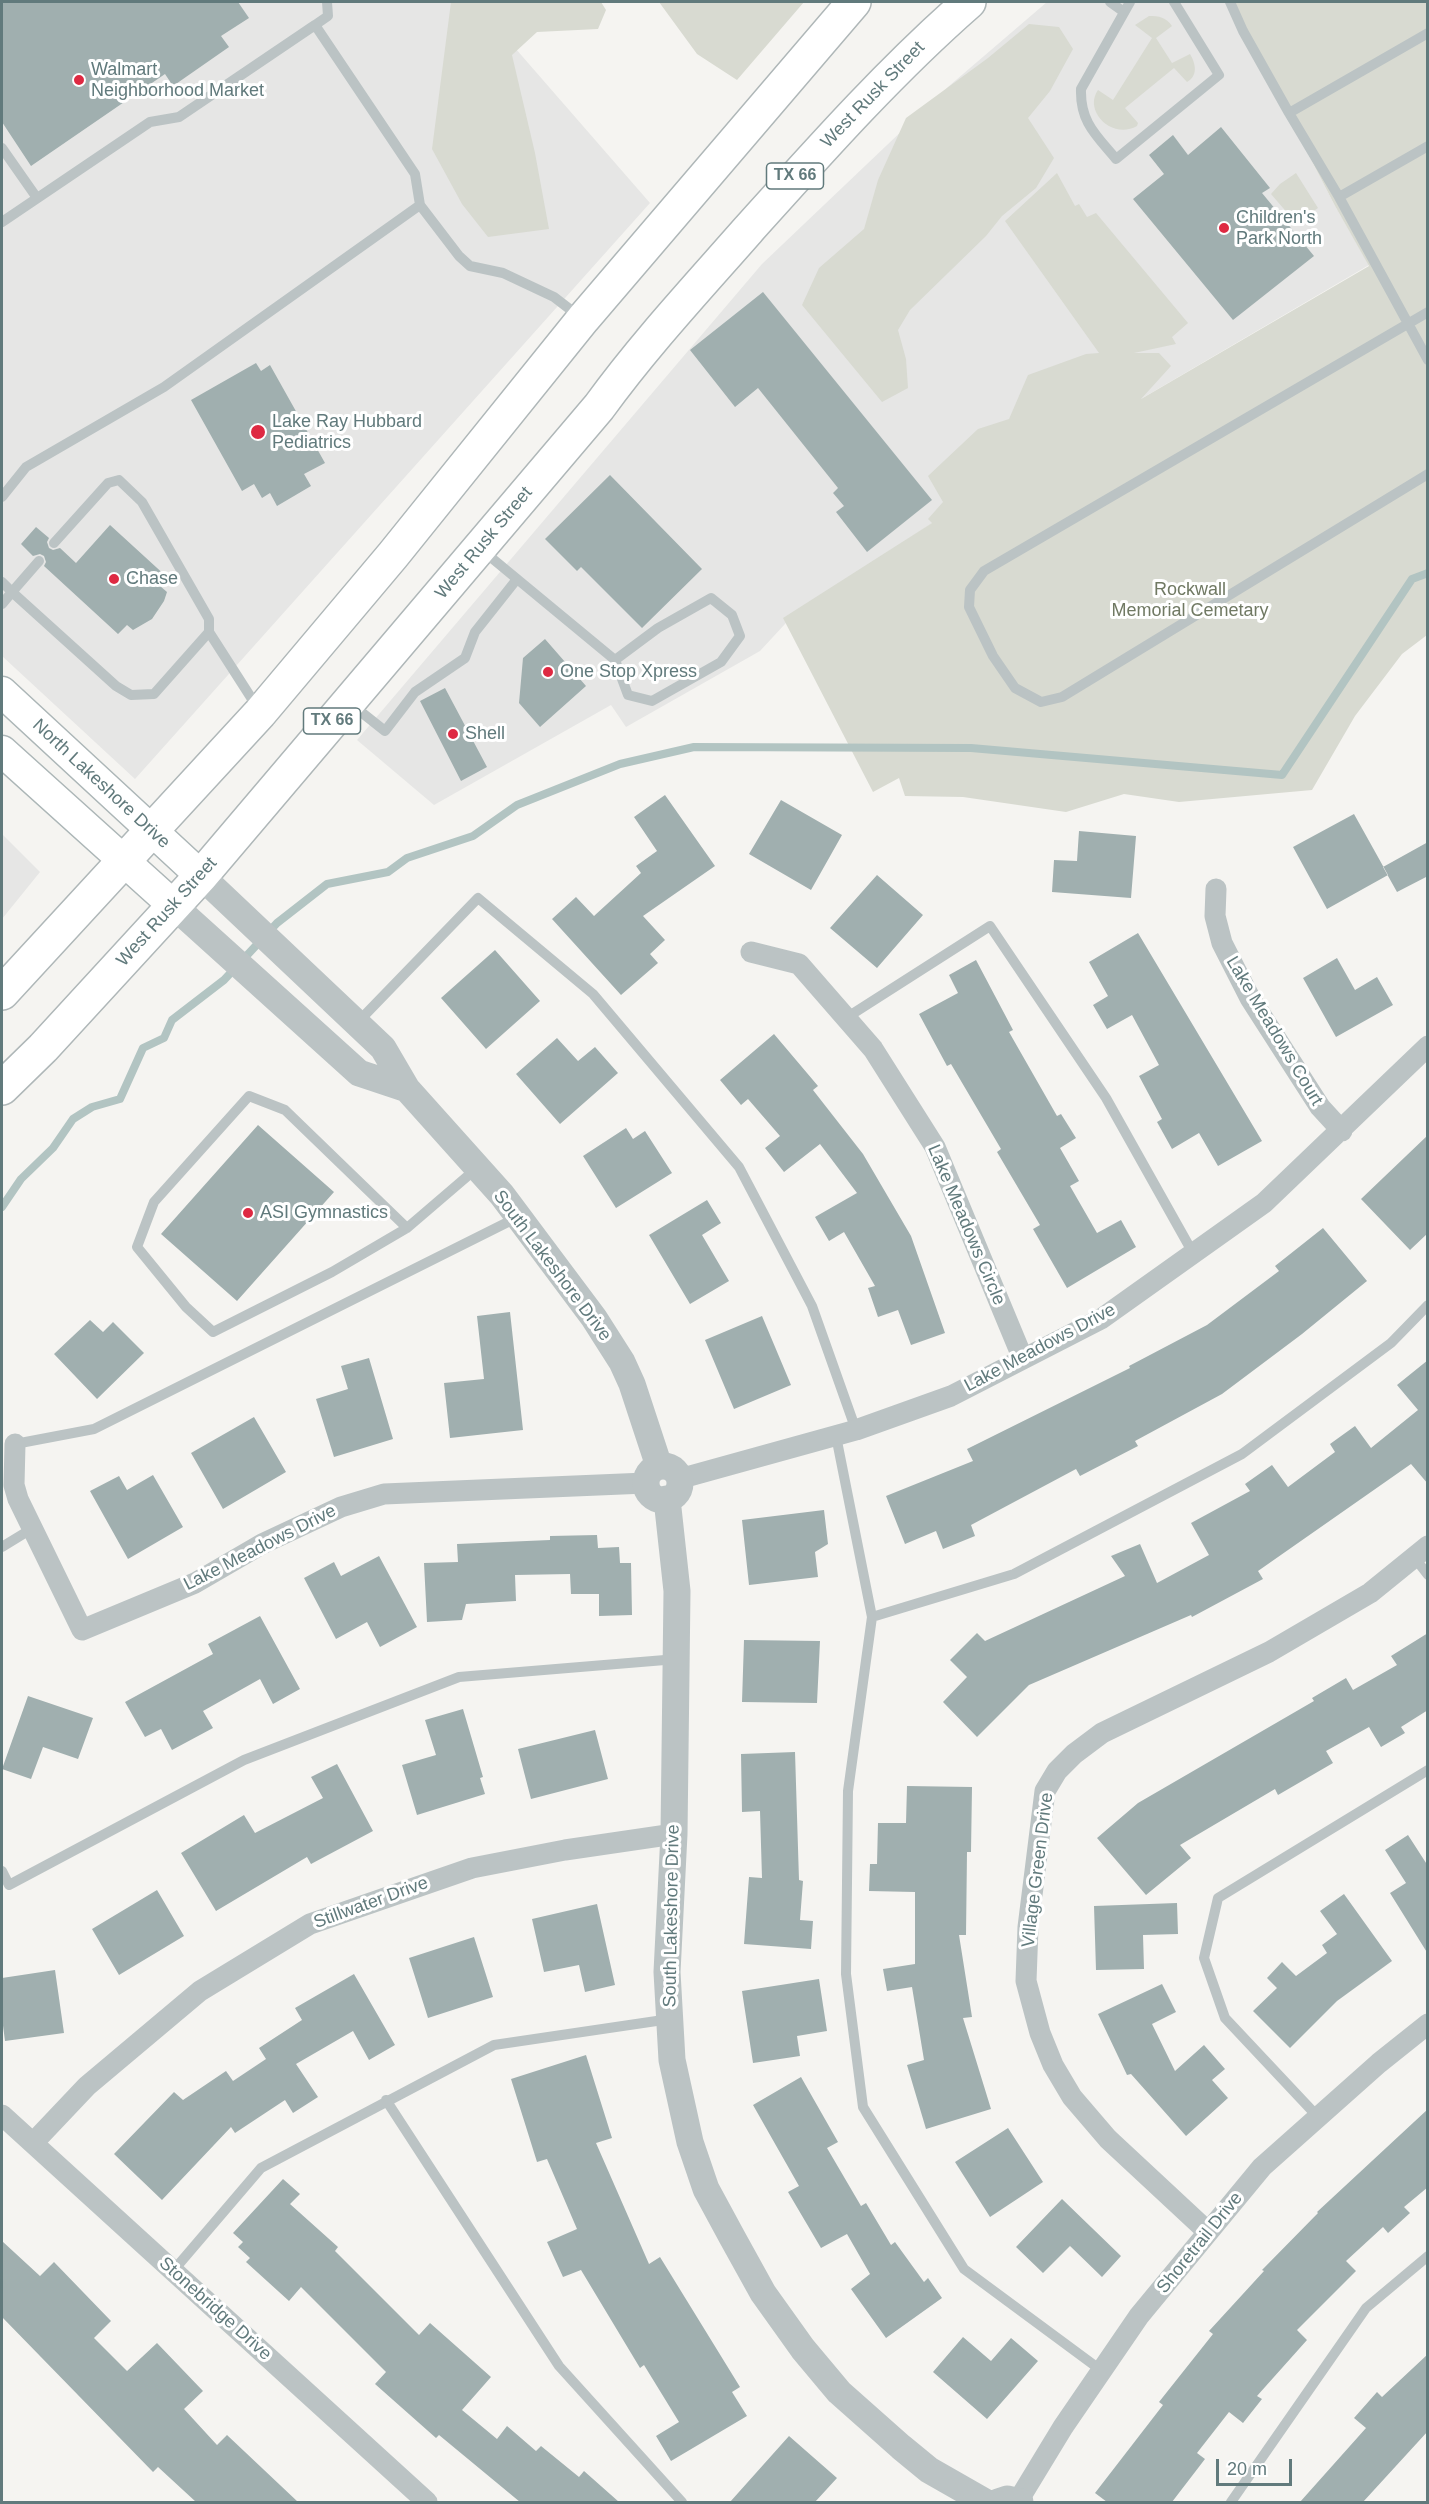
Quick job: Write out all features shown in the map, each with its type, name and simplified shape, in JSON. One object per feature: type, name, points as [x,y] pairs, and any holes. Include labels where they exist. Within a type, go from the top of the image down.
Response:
[{"type":"main road","points":[[2,993],[260,713],[393,555],[583,319],[854,2]]},
{"type":"main road","name":"West Rusk Street","points":[[2,1088],[43,1048],[201,876],[599,407],[633,361],[804,165],[920,44],[969,2]]},
{"type":"main road","name":"North Lakeshore Drive","points":[[2,692],[201,876]]},
{"type":"main road","points":[[2,751],[174,906]]},
{"type":"street","name":"South Lakeshore Drive","points":[[201,876],[383,1048],[407,1089],[518,1217],[594,1318],[622,1362],[632,1384],[663,1482],[675,1559],[677,1659],[674,1834],[667,1972],[672,2060],[690,2142],[706,2189],[763,2293],[803,2349],[848,2400],[929,2470],[985,2502]]},
{"type":"street","name":"Lake Meadows Court","points":[[1215,889],[1215,916],[1222,943],[1250,998],[1320,1107],[1342,1131]]},
{"type":"street","name":"South Lakeshore Drive","points":[[174,906],[359,1073],[407,1089]]},
{"type":"street","name":"Lake Meadows Circle","points":[[751,952],[799,964],[873,1049],[935,1148],[1023,1359]]},
{"type":"street","name":"Lake Meadows Drive","points":[[15,1444],[14,1485],[18,1499],[82,1630],[195,1583],[262,1544],[341,1507],[384,1494],[663,1482],[700,1475],[762,1454],[846,1433],[951,1396],[1101,1319],[1263,1203],[1342,1131],[1428,1046]]},
{"type":"street","name":"Village Green Drive","points":[[1209,2232],[1108,2139],[1072,2097],[1053,2065],[1040,2033],[1026,1981],[1028,1927],[1045,1791],[1057,1771],[1074,1754],[1102,1733],[1269,1652],[1370,1593],[1421,1551]]},
{"type":"street","name":"Stillwater Drive","points":[[33,2143],[87,2086],[200,1991],[310,1924],[472,1868],[565,1850],[674,1834]]},
{"type":"street","name":"Shoretrail Drive","points":[[1012,2502],[1139,2316],[1262,2167],[1379,2063],[1428,2024]]},
{"type":"street","name":"Stonebridge Drive","points":[[2,2115],[427,2502]]},
{"type":"lane","points":[[2,222],[150,122],[179,117],[315,25],[328,16],[327,2]]},
{"type":"lane","points":[[1110,2],[1124,12]]},
{"type":"lane","points":[[1130,2],[1081,88],[1081,105],[1088,125],[1116,159],[1219,75],[1174,2]]},
{"type":"lane","points":[[1230,2],[1243,31],[1339,197],[1428,360]]},
{"type":"lane","points":[[315,25],[416,174],[420,206],[459,256],[470,266],[503,273],[554,297],[583,319]]},
{"type":"lane","points":[[1289,113],[1428,33]]},
{"type":"lane","points":[[1339,197],[1428,146]]},
{"type":"lane","points":[[2,148],[37,198]]},
{"type":"lane","points":[[2,497],[26,466],[164,387],[420,206]]},
{"type":"lane","points":[[1428,312],[984,571],[970,590],[969,607],[993,656],[1015,688],[1041,702],[1062,697],[1428,474]]},
{"type":"lane","points":[[54,543],[108,483],[118,480],[142,502],[209,619],[209,632],[260,713]]},
{"type":"lane","points":[[480,548],[615,660],[628,695],[652,701],[721,662],[740,636],[732,615],[711,598],[658,628],[615,660]]},
{"type":"lane","points":[[2,604],[39,561]]},
{"type":"lane","points":[[349,702],[385,731],[415,692],[465,658],[475,632],[517,579]]},
{"type":"lane","points":[[2,582],[116,686],[131,695],[154,694],[209,632]]},
{"type":"lane","points":[[357,1023],[478,898],[593,994],[739,1167],[812,1306],[846,1433],[872,1617],[848,1791],[846,1974],[863,2107],[964,2269],[1102,2371]]},
{"type":"lane","points":[[846,1018],[990,926],[1106,1098],[1193,1253]]},
{"type":"lane","points":[[407,1228],[285,1110],[249,1096],[154,1203],[137,1247],[186,1307],[213,1332],[332,1272],[407,1228],[477,1167]]},
{"type":"lane","points":[[15,1444],[94,1429],[518,1217]]},
{"type":"lane","points":[[872,1617],[1014,1574],[1242,1454],[1392,1343],[1428,1305]]},
{"type":"lane","points":[[2,1547],[33,1528]]},
{"type":"lane","points":[[1421,1551],[1428,1575]]},
{"type":"lane","points":[[2,1871],[9,1885],[244,1760],[459,1677],[677,1659]]},
{"type":"lane","points":[[1318,2117],[1225,2018],[1204,1958],[1218,1898],[1428,1770]]},
{"type":"lane","points":[[173,2271],[261,2168],[494,2045],[670,2019]]},
{"type":"lane","points":[[386,2100],[559,2366],[682,2502]]},
{"type":"lane","points":[[1231,2502],[1366,2308],[1428,2256]]},
{"type":"shaded area","points":[[2,2],[475,2],[650,203],[135,779],[2,656]]},
{"type":"shaded area","points":[[1047,2],[1230,2],[1335,206],[1369,265],[962,504],[797,611],[760,651],[626,727],[611,705],[434,805],[357,740],[762,264],[949,86]]},
{"type":"shaded area","points":[[2,834],[40,872],[2,919]]},
{"type":"green space","points":[[451,2],[601,2],[606,10],[598,29],[537,32],[512,55],[535,153],[549,229],[488,237],[462,204],[432,149]]},
{"type":"green space","points":[[659,2],[804,2],[737,80],[697,54]]},
{"type":"green space","name":"Rockwall Memorial Cemetary","points":[[1230,2],[1427,2],[1427,635],[1402,654],[1355,716],[1312,790],[1179,802],[1124,794],[1066,812],[963,797],[905,796],[899,778],[873,792],[783,618],[932,523],[928,519],[943,502],[928,476],[978,429],[1009,419],[1028,375],[1086,354],[1099,353],[1005,221],[1057,173],[1075,206],[1079,204],[1087,217],[1096,213],[1188,323],[1172,337],[1176,344],[1134,353],[1159,353],[1171,366],[1141,399],[1369,266],[1335,206]]},
{"type":"green space","points":[[1149,16],[1162,18],[1170,23],[1172,26],[1156,38],[1172,63],[1190,54],[1195,66],[1194,73],[1187,82],[1174,68],[1125,108],[1138,123],[1137,126],[1118,129],[1102,121],[1094,106],[1094,98],[1098,90],[1113,100],[1152,38],[1135,25]]},
{"type":"green space","points":[[1029,24],[1059,27],[1073,49],[1050,91],[1028,118],[1054,158],[1036,188],[1002,216],[986,236],[910,310],[898,330],[906,359],[908,388],[882,402],[802,305],[819,268],[864,229],[878,180],[906,118],[988,58]]},
{"type":"green space","points":[[1296,173],[1318,208],[1296,223],[1271,194],[1280,184]]},
{"type":"building","name":"Walmart Neighborhood Market","points":[[2,2],[238,2],[249,18],[221,36],[229,47],[173,86],[165,74],[31,166],[2,122]]},
{"type":"building","name":"Children's Park North","points":[[1221,127],[1270,188],[1262,193],[1314,256],[1233,320],[1133,199],[1164,174],[1149,155],[1173,135],[1188,155]]},
{"type":"building","points":[[763,292],[932,500],[867,552],[836,512],[844,506],[833,493],[838,488],[758,388],[735,407],[690,350]]},
{"type":"building","name":"Lake Ray Hubbard Pediatrics","points":[[256,363],[261,371],[270,365],[325,463],[304,474],[311,486],[277,506],[270,493],[262,498],[254,484],[242,491],[191,400]]},
{"type":"building","points":[[610,475],[702,569],[642,628],[581,567],[577,571],[545,539]]},
{"type":"building","name":"Chase","points":[[110,525],[168,578],[160,586],[167,592],[164,601],[152,619],[133,630],[127,625],[118,634],[44,566],[46,562],[44,556],[40,554],[33,556],[21,544],[36,527],[49,538],[47,542],[49,548],[53,550],[60,548],[76,563]]},
{"type":"building","name":"One Stop Xpress","points":[[545,639],[586,686],[540,727],[519,703],[523,658]]},
{"type":"building","name":"Shell","points":[[445,688],[487,767],[461,781],[420,701]]},
{"type":"building","points":[[665,795],[715,866],[643,916],[665,940],[650,954],[658,963],[621,995],[552,919],[576,897],[594,916],[641,873],[636,866],[657,851],[634,817]]},
{"type":"building","points":[[781,800],[842,835],[811,890],[749,854]]},
{"type":"building","points":[[1354,814],[1388,875],[1327,909],[1293,847]]},
{"type":"building","points":[[1079,831],[1136,836],[1131,898],[1052,892],[1054,860],[1077,861]]},
{"type":"building","points":[[1428,842],[1428,876],[1397,892],[1383,867]]},
{"type":"building","points":[[877,875],[923,915],[877,968],[830,928]]},
{"type":"building","points":[[1138,933],[1262,1141],[1218,1166],[1199,1133],[1172,1149],[1157,1122],[1162,1119],[1139,1076],[1159,1065],[1132,1015],[1107,1029],[1093,1005],[1108,996],[1089,962]]},
{"type":"building","points":[[495,950],[540,1001],[486,1049],[441,998]]},
{"type":"building","points":[[1337,958],[1355,990],[1377,977],[1393,1005],[1336,1037],[1303,978]]},
{"type":"building","points":[[976,960],[1013,1030],[1009,1032],[1057,1116],[1061,1114],[1076,1138],[1060,1148],[1079,1181],[1070,1186],[1097,1233],[1121,1220],[1136,1247],[1067,1288],[1033,1229],[1040,1225],[997,1152],[1001,1149],[951,1064],[947,1066],[919,1014],[958,993],[949,975]]},
{"type":"building","points":[[774,1034],[818,1086],[813,1090],[863,1154],[911,1236],[945,1333],[911,1345],[898,1310],[878,1317],[868,1288],[875,1286],[844,1232],[829,1241],[815,1217],[857,1193],[820,1144],[784,1172],[765,1148],[780,1136],[748,1099],[741,1105],[720,1080]]},
{"type":"building","points":[[557,1038],[578,1061],[595,1047],[618,1073],[560,1124],[516,1074]]},
{"type":"building","name":"ASI Gymnastics","points":[[258,1125],[334,1192],[237,1301],[161,1234]]},
{"type":"building","points":[[626,1128],[633,1139],[645,1131],[672,1173],[616,1208],[583,1156]]},
{"type":"building","points":[[1428,1135],[1428,1233],[1410,1250],[1361,1199]]},
{"type":"building","points":[[707,1200],[721,1223],[702,1235],[729,1281],[690,1304],[649,1235]]},
{"type":"building","points":[[1323,1228],[1367,1281],[1302,1334],[1222,1394],[1135,1441],[1138,1446],[1080,1476],[1076,1469],[971,1525],[975,1536],[943,1549],[936,1531],[905,1544],[886,1496],[973,1461],[967,1449],[1130,1368],[1129,1366],[1207,1325],[1279,1271],[1275,1266]]},
{"type":"building","points":[[510,1312],[523,1430],[450,1438],[444,1383],[484,1379],[477,1316]]},
{"type":"building","points":[[762,1316],[791,1385],[734,1409],[705,1340]]},
{"type":"building","points":[[90,1320],[103,1332],[113,1322],[144,1353],[97,1399],[54,1354]]},
{"type":"building","points":[[369,1358],[393,1439],[334,1457],[316,1399],[348,1389],[341,1366]]},
{"type":"building","points":[[1428,1360],[1428,1484],[1411,1464],[1258,1571],[1263,1579],[1192,1617],[1191,1615],[1029,1685],[977,1737],[943,1702],[967,1677],[950,1660],[977,1633],[985,1641],[1125,1576],[1111,1556],[1140,1544],[1157,1583],[1209,1555],[1191,1523],[1250,1491],[1245,1484],[1272,1465],[1288,1487],[1335,1452],[1330,1444],[1355,1426],[1371,1448],[1418,1410],[1397,1385]]},
{"type":"building","points":[[254,1417],[286,1472],[223,1509],[191,1453]]},
{"type":"building","points":[[153,1475],[183,1527],[128,1559],[90,1491],[119,1476],[127,1490]]},
{"type":"building","points":[[824,1510],[828,1544],[815,1552],[818,1577],[749,1585],[742,1520]]},
{"type":"building","points":[[597,1535],[598,1548],[619,1547],[620,1563],[631,1563],[632,1615],[599,1616],[599,1594],[571,1594],[570,1574],[515,1575],[516,1601],[466,1604],[462,1620],[427,1622],[424,1563],[458,1562],[457,1544],[550,1540],[550,1536]]},
{"type":"building","points":[[379,1556],[417,1627],[380,1647],[367,1622],[336,1639],[304,1578],[334,1562],[341,1576]]},
{"type":"building","points":[[260,1616],[300,1689],[273,1704],[260,1679],[203,1711],[213,1728],[172,1750],[161,1729],[145,1737],[125,1702],[213,1654],[208,1644]]},
{"type":"building","points":[[1428,1633],[1428,1710],[1401,1727],[1405,1733],[1381,1747],[1369,1727],[1326,1751],[1333,1763],[1278,1795],[1275,1789],[1180,1845],[1191,1858],[1146,1895],[1097,1838],[1138,1803],[1314,1701],[1312,1698],[1346,1678],[1353,1690],[1397,1665],[1391,1656]]},
{"type":"building","points":[[744,1640],[820,1641],[817,1703],[742,1702]]},
{"type":"building","points":[[28,1696],[93,1718],[78,1759],[43,1747],[31,1779],[2,1769]]},
{"type":"building","points":[[463,1709],[483,1777],[480,1778],[485,1794],[417,1815],[402,1765],[436,1755],[425,1720]]},
{"type":"building","points":[[595,1730],[608,1779],[531,1799],[518,1749]]},
{"type":"building","points":[[795,1752],[799,1880],[803,1881],[800,1920],[813,1921],[811,1949],[744,1944],[749,1877],[762,1878],[760,1811],[742,1812],[741,1754]]},
{"type":"building","points":[[337,1764],[373,1831],[311,1864],[307,1857],[216,1911],[181,1853],[244,1815],[255,1833],[323,1798],[311,1777]]},
{"type":"building","points":[[907,1786],[972,1787],[971,1852],[967,1852],[966,1935],[959,1935],[972,2017],[963,2018],[991,2109],[926,2129],[907,2065],[924,2060],[912,1987],[887,1991],[883,1969],[915,1964],[915,1892],[869,1891],[870,1864],[877,1864],[878,1823],[906,1823]]},
{"type":"building","points":[[1408,1835],[1428,1866],[1428,1954],[1390,1893],[1406,1883],[1385,1850]]},
{"type":"building","points":[[157,1890],[184,1936],[119,1975],[92,1929]]},
{"type":"building","points":[[1344,1894],[1392,1961],[1337,2001],[1290,2048],[1253,2011],[1277,1988],[1267,1978],[1282,1962],[1296,1976],[1327,1953],[1322,1945],[1337,1934],[1320,1911]]},
{"type":"building","points":[[1177,1903],[1178,1934],[1143,1935],[1144,1969],[1096,1970],[1094,1906]]},
{"type":"building","points":[[597,1904],[615,1985],[585,1992],[579,1965],[544,1972],[532,1919]]},
{"type":"building","points":[[474,1937],[493,1997],[428,2018],[409,1958]]},
{"type":"building","points":[[55,1970],[64,2033],[5,2041],[2,2018],[2,1978]]},
{"type":"building","points":[[354,1974],[395,2045],[369,2060],[353,2031],[296,2064],[318,2097],[293,2113],[285,2100],[235,2133],[231,2127],[162,2200],[114,2154],[174,2092],[183,2100],[226,2071],[233,2081],[266,2059],[259,2048],[302,2020],[295,2008]]},
{"type":"building","points":[[819,1979],[827,2031],[797,2036],[800,2056],[753,2063],[742,1991]]},
{"type":"building","points":[[1162,1984],[1176,2012],[1152,2024],[1175,2071],[1204,2045],[1225,2069],[1212,2080],[1228,2098],[1186,2136],[1131,2074],[1127,2075],[1098,2014]]},
{"type":"building","points":[[586,2055],[612,2138],[596,2143],[649,2264],[660,2257],[740,2387],[732,2392],[747,2416],[671,2461],[656,2436],[679,2422],[644,2365],[640,2368],[581,2270],[563,2277],[547,2242],[577,2229],[547,2159],[537,2162],[511,2079]]},
{"type":"building","points":[[801,2077],[838,2142],[827,2148],[861,2206],[866,2203],[891,2245],[895,2242],[924,2282],[928,2278],[942,2298],[886,2338],[851,2289],[870,2274],[847,2234],[821,2248],[788,2192],[799,2186],[753,2105]]},
{"type":"building","points":[[1428,2109],[1428,2187],[1404,2207],[1410,2213],[1388,2233],[1383,2227],[1346,2261],[1356,2271],[1297,2330],[1307,2340],[1257,2396],[1262,2399],[1243,2423],[1229,2412],[1197,2453],[1205,2459],[1172,2502],[1107,2502],[1095,2493],[1163,2405],[1159,2402],[1213,2334],[1209,2331],[1317,2212]]},
{"type":"building","points":[[1008,2128],[1043,2182],[990,2217],[955,2162]]},
{"type":"building","points":[[283,2179],[300,2194],[290,2204],[338,2247],[335,2251],[419,2335],[430,2323],[491,2377],[462,2410],[497,2439],[507,2426],[536,2451],[541,2446],[579,2477],[584,2471],[619,2502],[520,2502],[439,2435],[436,2438],[375,2384],[386,2372],[301,2287],[289,2301],[246,2262],[250,2258],[238,2247],[243,2242],[233,2233]]},
{"type":"building","points":[[1062,2199],[1121,2256],[1102,2277],[1070,2246],[1043,2273],[1016,2247]]},
{"type":"building","points":[[2,2241],[40,2276],[54,2262],[111,2321],[94,2338],[127,2371],[157,2343],[203,2391],[184,2409],[217,2445],[227,2435],[298,2502],[196,2502],[158,2467],[153,2472],[2,2317]]},
{"type":"building","points":[[963,2337],[991,2361],[1011,2338],[1038,2361],[987,2419],[933,2372]]},
{"type":"building","points":[[1428,2354],[1428,2431],[1363,2502],[1300,2502],[1366,2428],[1354,2418],[1377,2392],[1382,2397]]},
{"type":"building","points":[[789,2436],[837,2478],[815,2502],[730,2502]]},
{"type":"waterway","points":[[2,1207],[21,1179],[53,1148],[73,1119],[92,1107],[120,1099],[143,1048],[164,1038],[172,1020],[224,980],[277,923],[327,884],[388,872],[407,858],[473,836],[517,805],[620,764],[694,747],[971,748],[1282,775],[1412,579],[1428,573]]},
{"type":"place","name":"Walmart Neighborhood Market","points":[[79,80]]},
{"type":"place","name":"Children's Park North","points":[[1224,228]]},
{"type":"place","name":"Lake Ray Hubbard Pediatrics","points":[[258,432]]},
{"type":"place","name":"Chase","points":[[114,579]]},
{"type":"place","name":"One Stop Xpress","points":[[548,672]]},
{"type":"place","name":"Shell","points":[[453,734]]},
{"type":"place","name":"ASI Gymnastics","points":[[248,1213]]}]
